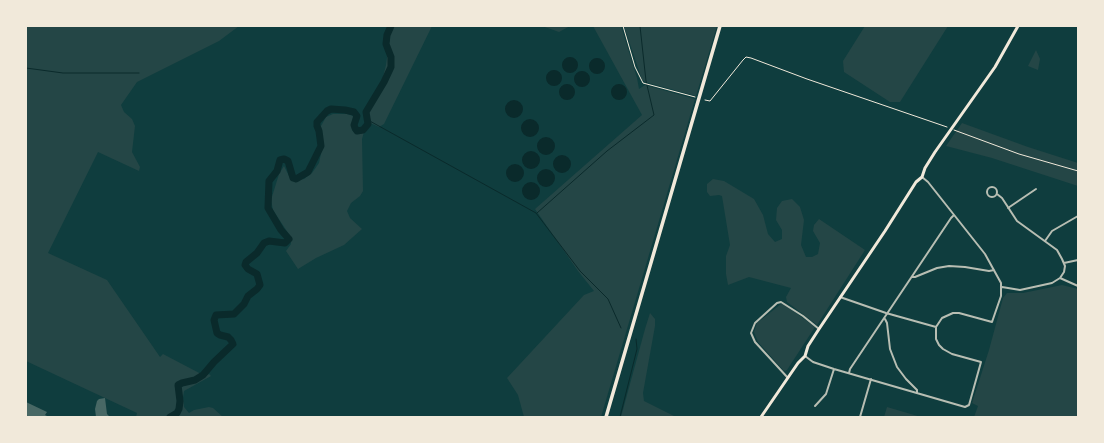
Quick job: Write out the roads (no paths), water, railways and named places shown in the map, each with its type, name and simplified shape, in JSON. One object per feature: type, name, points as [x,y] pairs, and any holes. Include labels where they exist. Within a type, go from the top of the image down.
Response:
[{"type":"main road","points":[[606,417],[720,26]]},
{"type":"main road","points":[[761,417],[798,363],[805,356],[808,346],[840,297],[916,182],[922,177],[925,168],[995,67],[1018,26]]},
{"type":"street","points":[[805,356],[813,362],[849,374],[968,407],[981,362],[952,354],[944,349],[939,345],[936,339],[936,327],[942,318],[953,313],[959,313],[992,322],[1001,296],[1002,287],[985,254],[928,182],[922,177]]},
{"type":"street","points":[[997,194],[990,197],[987,193],[991,187],[994,187],[997,194],[1001,196],[1017,221],[1057,250],[1064,262],[1064,269],[1060,278],[1052,283],[1020,290],[1002,287]]},
{"type":"street","points":[[1008,208],[1036,189]]},
{"type":"street","points":[[849,374],[850,369],[954,215]]},
{"type":"street","points":[[1045,241],[1052,231],[1078,216]]},
{"type":"street","points":[[1064,262],[1078,260]]},
{"type":"street","points":[[912,277],[937,268],[949,266],[989,271],[994,270]]},
{"type":"street","points":[[1060,278],[1078,286]]},
{"type":"street","points":[[840,297],[936,327]]},
{"type":"street","points":[[788,378],[755,342],[751,333],[754,323],[780,302],[803,316],[819,329]]},
{"type":"street","points":[[885,319],[887,323],[890,349],[897,367],[917,390],[917,393]]},
{"type":"street","points":[[815,406],[826,394],[834,369]]},
{"type":"street","points":[[860,417],[871,379]]},
{"type":"waterway","points":[[170,417],[177,413],[179,409],[180,401],[178,385],[195,380],[203,375],[233,344],[228,337],[217,333],[214,320],[216,315],[234,314],[244,304],[248,296],[260,285],[257,274],[248,269],[245,265],[246,262],[257,253],[264,243],[269,241],[285,243],[289,239],[281,230],[268,208],[269,181],[277,171],[280,160],[284,159],[288,161],[293,178],[296,179],[308,172],[321,146],[317,122],[327,111],[331,109],[354,112],[357,116],[354,125],[357,131],[363,130],[368,124],[366,112],[391,67],[391,57],[386,44],[387,35],[391,26]]},
{"type":"waterway","points":[[537,213],[607,151],[654,115],[646,81],[640,26]]},
{"type":"waterway","points":[[26,68],[63,73],[139,73]]},
{"type":"waterway","points":[[368,120],[536,213],[580,271],[608,299],[621,328]]},
{"type":"waterway","points":[[620,417],[637,349],[636,339]]}]
